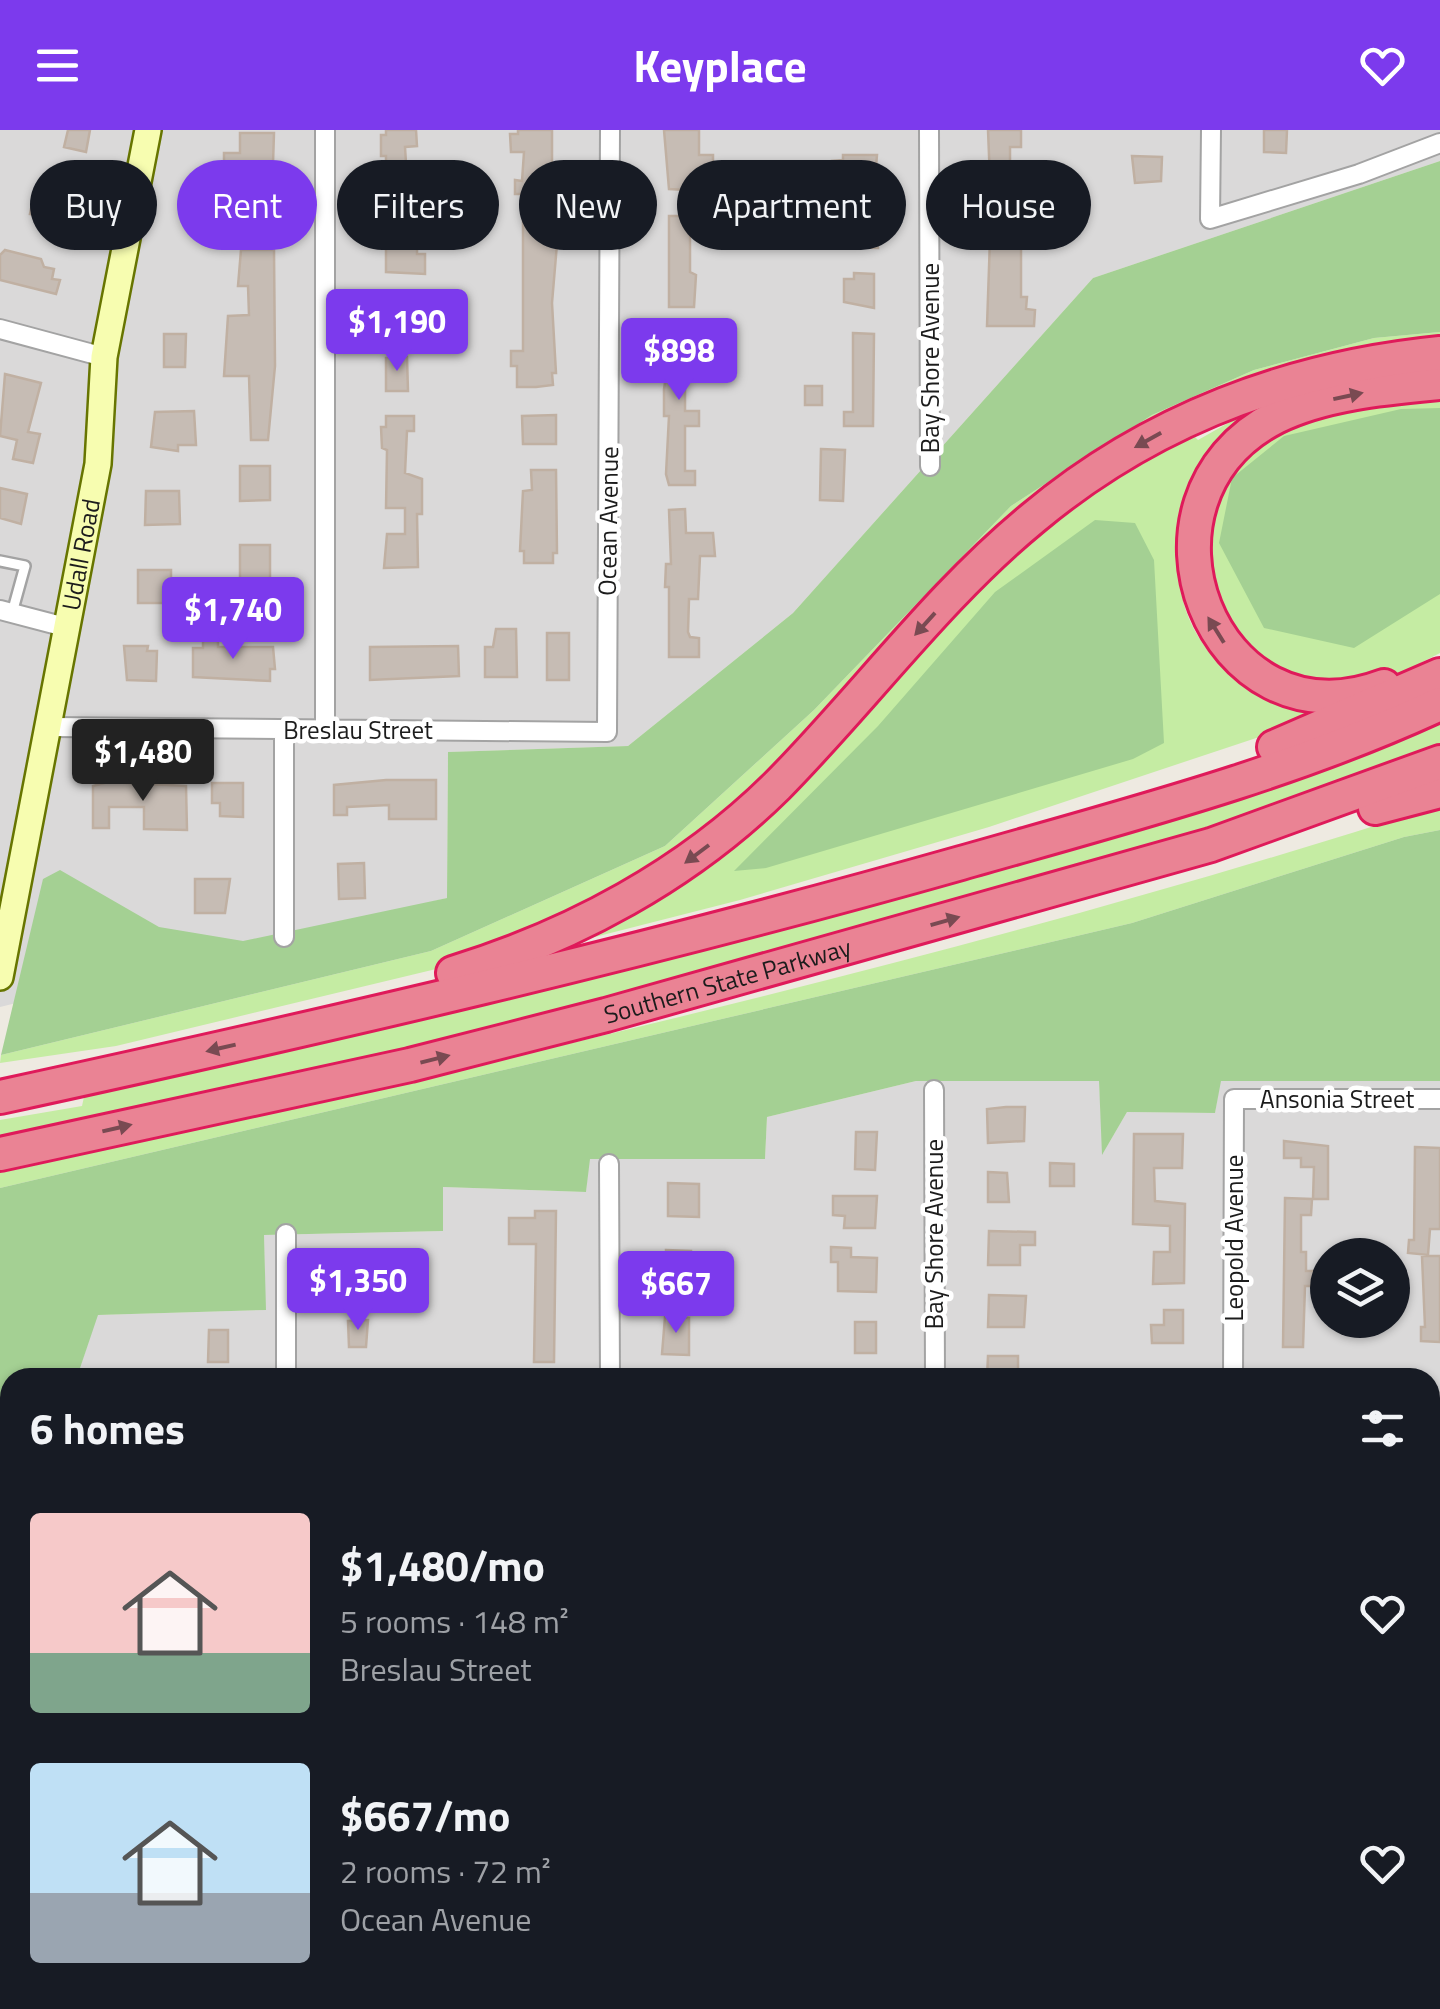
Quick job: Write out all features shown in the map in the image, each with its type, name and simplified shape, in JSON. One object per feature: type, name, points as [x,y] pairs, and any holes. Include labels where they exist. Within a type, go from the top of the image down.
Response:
[{"type":"highway","points":[[316,1026],[550,937],[624,901],[686,862],[777,786],[992,553],[1050,504],[1120,455],[1216,407],[1283,382],[1359,364],[1440,354]]},
{"type":"highway","points":[[1440,383],[1336,398],[1295,410],[1262,426],[1234,448],[1212,478],[1198,509],[1192,542],[1200,596],[1214,630],[1249,668],[1277,684],[1318,695],[1347,695],[1380,687],[1440,659]]},
{"type":"highway","name":"Southern State Parkway","points":[[500,982],[615,943],[1206,771],[1314,731],[1440,674]]},
{"type":"highway","name":"Southern State Parkway","points":[[0,1097],[744,923],[1152,809],[1290,764],[1440,704]]},
{"type":"highway","name":"Southern State Parkway","points":[[0,1154],[410,1065],[852,948],[1181,854],[1316,810],[1440,762]]},
{"type":"highway","points":[[1181,854],[1302,834],[1440,791]]},
{"type":"street","name":"Udall Road","points":[[0,977],[98,464],[104,357],[148,130]]},
{"type":"street","points":[[324,730],[326,130]]},
{"type":"street","name":"Ocean Avenue","points":[[607,732],[610,130]]},
{"type":"street","name":"Bay Shore Avenue","points":[[929,130],[930,466]]},
{"type":"street","points":[[1211,130],[1210,219],[1360,174],[1440,143]]},
{"type":"street","points":[[0,329],[104,357]]},
{"type":"street","points":[[6,611],[68,628]]},
{"type":"street","name":"Breslau Street","points":[[50,726],[607,732]]},
{"type":"street","points":[[284,730],[284,937]]},
{"type":"street","name":"Bay Shore Avenue","points":[[934,1090],[935,1368]]},
{"type":"street","name":"Ansonia Street","points":[[1234,1099],[1440,1099]]},
{"type":"street","name":"Leopold Avenue","points":[[1233,1368],[1234,1099]]},
{"type":"street","points":[[610,1164],[610,1368]]},
{"type":"street","points":[[286,1234],[286,1368]]},
{"type":"lane","points":[[0,561],[24,566],[6,611]]},
{"type":"shaded area","points":[[0,130],[1440,130],[1440,161],[1093,278],[793,613],[628,746],[448,752],[447,898],[0,1007]]},
{"type":"shaded area","points":[[916,1081],[1099,1081],[1103,1153],[1127,1112],[1215,1113],[1220,1081],[1440,1081],[1440,1368],[80,1368],[97,1315],[265,1310],[264,1235],[443,1231],[443,1187],[586,1192],[589,1159],[765,1159],[767,1117]]},
{"type":"green space","points":[[1440,161],[1440,332],[1374,338],[1254,370],[1152,415],[1011,506],[814,710],[665,846],[431,951],[1,1055],[43,879],[60,870],[159,927],[243,941],[447,898],[448,752],[628,746],[793,613],[1093,278]]},
{"type":"green space","points":[[1440,332],[1440,348],[1358,357],[1058,488],[713,840],[583,921],[457,964],[116,1046],[0,1063],[1,1055],[431,951],[665,846],[814,710],[1011,506],[1152,415],[1254,370],[1374,338]]},
{"type":"green space","points":[[1440,392],[1440,653],[1389,679],[1362,688],[1334,690],[1285,678],[1238,651],[1218,626],[1209,604],[1203,555],[1211,505],[1235,462],[1252,445],[1294,421],[1342,408]]},
{"type":"green space","points":[[1440,408],[1440,594],[1354,648],[1264,628],[1219,543],[1232,478],[1284,436],[1401,409]]},
{"type":"green space","points":[[1237,418],[1237,427],[1187,494],[1179,569],[1183,599],[1192,626],[1226,669],[1277,701],[1307,712],[1307,721],[989,827],[740,900],[583,940],[672,889],[1015,551],[1116,477],[1190,432],[1198,440]]},
{"type":"green space","points":[[1095,520],[1135,523],[1154,560],[1164,743],[1133,759],[766,868],[734,871],[878,726],[995,592]]},
{"type":"green space","points":[[1440,717],[1440,750],[1192,839],[678,982],[0,1144],[0,1120],[82,1106],[84,1097],[380,1027]]},
{"type":"green space","points":[[1440,805],[1440,830],[1404,837],[1132,923],[0,1188],[0,1173],[544,1050],[905,960],[1084,912]]},
{"type":"green space","points":[[1440,830],[1440,1081],[1221,1081],[1215,1113],[1127,1112],[1102,1155],[1099,1081],[916,1081],[767,1117],[765,1159],[590,1159],[586,1192],[443,1187],[443,1231],[264,1235],[266,1310],[98,1315],[80,1368],[0,1368],[0,1188],[1132,923],[1404,837]]},
{"type":"building","points":[[68,130],[90,130],[86,152],[64,147]]},
{"type":"building","points":[[386,130],[416,130],[417,146],[405,147],[406,160],[386,160],[386,156],[381,156],[381,135],[386,135]]},
{"type":"building","points":[[518,130],[552,130],[552,160],[523,160],[524,152],[511,152],[510,134],[518,134]]},
{"type":"building","points":[[664,130],[699,130],[699,155],[713,155],[713,160],[677,160],[677,189],[669,189]]},
{"type":"building","points":[[988,130],[1021,130],[1021,147],[1010,147],[1010,160],[989,160]]},
{"type":"building","points":[[1264,130],[1287,130],[1286,153],[1264,152]]},
{"type":"building","points":[[240,133],[274,133],[273,160],[224,160],[224,153],[240,153]]},
{"type":"building","points":[[843,155],[877,155],[877,160],[843,160]]},
{"type":"building","points":[[1132,156],[1162,157],[1161,181],[1135,183]]},
{"type":"building","points":[[669,216],[677,216],[677,250],[690,250],[690,272],[696,275],[694,307],[669,307]]},
{"type":"building","points":[[5,250],[41,259],[44,267],[54,269],[52,279],[60,280],[56,294],[0,280],[0,255]]},
{"type":"building","points":[[241,250],[274,250],[275,366],[268,440],[251,440],[249,376],[224,376],[228,316],[249,315],[248,286],[238,286]]},
{"type":"building","points":[[386,250],[417,250],[417,254],[425,254],[425,274],[386,272]]},
{"type":"building","points":[[523,250],[556,250],[552,303],[556,373],[552,373],[553,385],[517,387],[517,366],[511,366],[511,351],[523,351]]},
{"type":"building","points":[[990,250],[1021,250],[1021,297],[1027,297],[1026,309],[1035,310],[1034,326],[987,326]]},
{"type":"building","points":[[854,273],[874,274],[874,308],[844,302],[844,279],[854,279]]},
{"type":"building","points":[[386,298],[416,298],[417,311],[408,311],[408,331],[387,332]]},
{"type":"building","points":[[664,332],[699,333],[697,368],[685,367],[685,411],[699,411],[699,426],[685,426],[685,471],[695,471],[695,485],[669,485],[666,474],[669,416],[664,416],[664,389],[669,356],[663,356]]},
{"type":"building","points":[[853,333],[874,334],[873,426],[844,426],[844,412],[853,412]]},
{"type":"building","points":[[164,334],[186,334],[185,367],[164,367]]},
{"type":"building","points":[[407,357],[408,391],[386,391],[386,358]]},
{"type":"building","points":[[5,374],[41,383],[28,432],[40,434],[33,463],[13,459],[17,440],[0,436]]},
{"type":"building","points":[[805,386],[822,386],[822,405],[805,405]]},
{"type":"building","points":[[194,411],[196,445],[178,445],[178,451],[151,447],[155,412]]},
{"type":"building","points":[[556,415],[556,444],[523,444],[522,416]]},
{"type":"building","points":[[386,416],[414,416],[414,431],[407,431],[405,473],[422,479],[422,514],[417,514],[418,567],[384,568],[387,534],[405,534],[405,508],[386,508],[387,450],[382,448],[381,427],[386,427]]},
{"type":"building","points":[[821,449],[845,450],[843,501],[820,500]]},
{"type":"building","points":[[240,466],[270,466],[270,500],[240,501]]},
{"type":"building","points":[[531,470],[556,470],[557,553],[553,553],[553,563],[524,563],[524,551],[520,551],[523,491],[532,490]]},
{"type":"building","points":[[0,488],[27,494],[21,524],[0,518]]},
{"type":"building","points":[[146,491],[179,491],[180,524],[145,525]]},
{"type":"building","points":[[685,509],[686,533],[713,533],[715,556],[700,556],[698,599],[689,599],[688,632],[690,637],[699,638],[699,657],[669,657],[669,587],[665,587],[666,564],[671,564],[669,510]]},
{"type":"building","points":[[240,545],[270,545],[270,579],[240,579]]},
{"type":"building","points":[[138,570],[171,570],[171,603],[138,603]]},
{"type":"building","points":[[496,629],[516,629],[517,677],[485,677],[485,647],[493,647]]},
{"type":"building","points":[[547,633],[569,633],[569,680],[547,680]]},
{"type":"building","points":[[203,640],[218,640],[218,647],[273,647],[275,669],[270,669],[270,681],[193,677],[193,648],[203,648]]},
{"type":"building","points":[[124,646],[148,646],[147,651],[157,651],[156,681],[127,680]]},
{"type":"building","points":[[458,646],[459,676],[370,680],[370,647]]},
{"type":"building","points":[[436,780],[436,819],[389,819],[389,805],[347,807],[347,815],[334,815],[334,785]]},
{"type":"building","points":[[108,782],[186,786],[187,830],[144,829],[144,807],[109,807],[109,828],[93,828],[93,786]]},
{"type":"building","points":[[212,783],[243,783],[243,817],[220,816],[220,803],[212,803]]},
{"type":"building","points":[[364,863],[365,898],[339,899],[338,864]]},
{"type":"building","points":[[195,879],[230,879],[225,913],[195,913]]},
{"type":"building","points":[[1025,1107],[1024,1141],[988,1143],[987,1109]]},
{"type":"building","points":[[856,1132],[877,1132],[875,1170],[855,1169]]},
{"type":"building","points":[[1134,1134],[1183,1134],[1182,1168],[1154,1168],[1155,1201],[1185,1204],[1184,1283],[1153,1284],[1154,1252],[1170,1252],[1170,1226],[1133,1224]]},
{"type":"building","points":[[1284,1141],[1328,1146],[1328,1199],[1313,1199],[1314,1167],[1301,1167],[1301,1158],[1284,1158]]},
{"type":"building","points":[[1415,1147],[1440,1148],[1440,1229],[1430,1229],[1428,1255],[1410,1253],[1410,1240],[1414,1240]]},
{"type":"building","points":[[1050,1163],[1074,1164],[1074,1186],[1050,1186]]},
{"type":"building","points":[[988,1172],[1007,1173],[1009,1202],[988,1202]]},
{"type":"building","points":[[668,1183],[699,1184],[699,1217],[668,1216]]},
{"type":"building","points":[[833,1196],[877,1196],[875,1228],[844,1228],[845,1216],[833,1215]]},
{"type":"building","points":[[1285,1198],[1312,1199],[1311,1215],[1301,1215],[1301,1252],[1306,1252],[1306,1271],[1310,1271],[1310,1286],[1305,1286],[1303,1347],[1283,1347]]},
{"type":"building","points":[[535,1211],[556,1211],[554,1362],[534,1362],[536,1244],[509,1244],[509,1218],[535,1218]]},
{"type":"building","points":[[989,1231],[1035,1232],[1035,1245],[1020,1245],[1020,1265],[988,1265]]},
{"type":"building","points":[[831,1247],[851,1248],[851,1257],[877,1258],[876,1292],[838,1291],[838,1262],[831,1262]]},
{"type":"building","points":[[666,1250],[691,1251],[691,1268],[682,1267],[682,1283],[667,1283]]},
{"type":"building","points":[[369,1253],[372,1288],[341,1288],[341,1254]]},
{"type":"building","points":[[1422,1256],[1440,1256],[1440,1342],[1421,1341],[1421,1327],[1425,1327]]},
{"type":"building","points":[[989,1295],[1026,1296],[1024,1327],[988,1327]]},
{"type":"building","points":[[1164,1310],[1183,1310],[1183,1343],[1152,1343],[1151,1325],[1164,1325]]},
{"type":"building","points":[[665,1317],[689,1318],[689,1355],[662,1354]]},
{"type":"building","points":[[368,1320],[366,1347],[349,1347],[348,1321]]},
{"type":"building","points":[[855,1322],[876,1322],[876,1353],[855,1353]]},
{"type":"building","points":[[209,1330],[228,1330],[228,1362],[208,1362]]},
{"type":"building","points":[[988,1356],[1018,1356],[1018,1368],[987,1368]]}]
